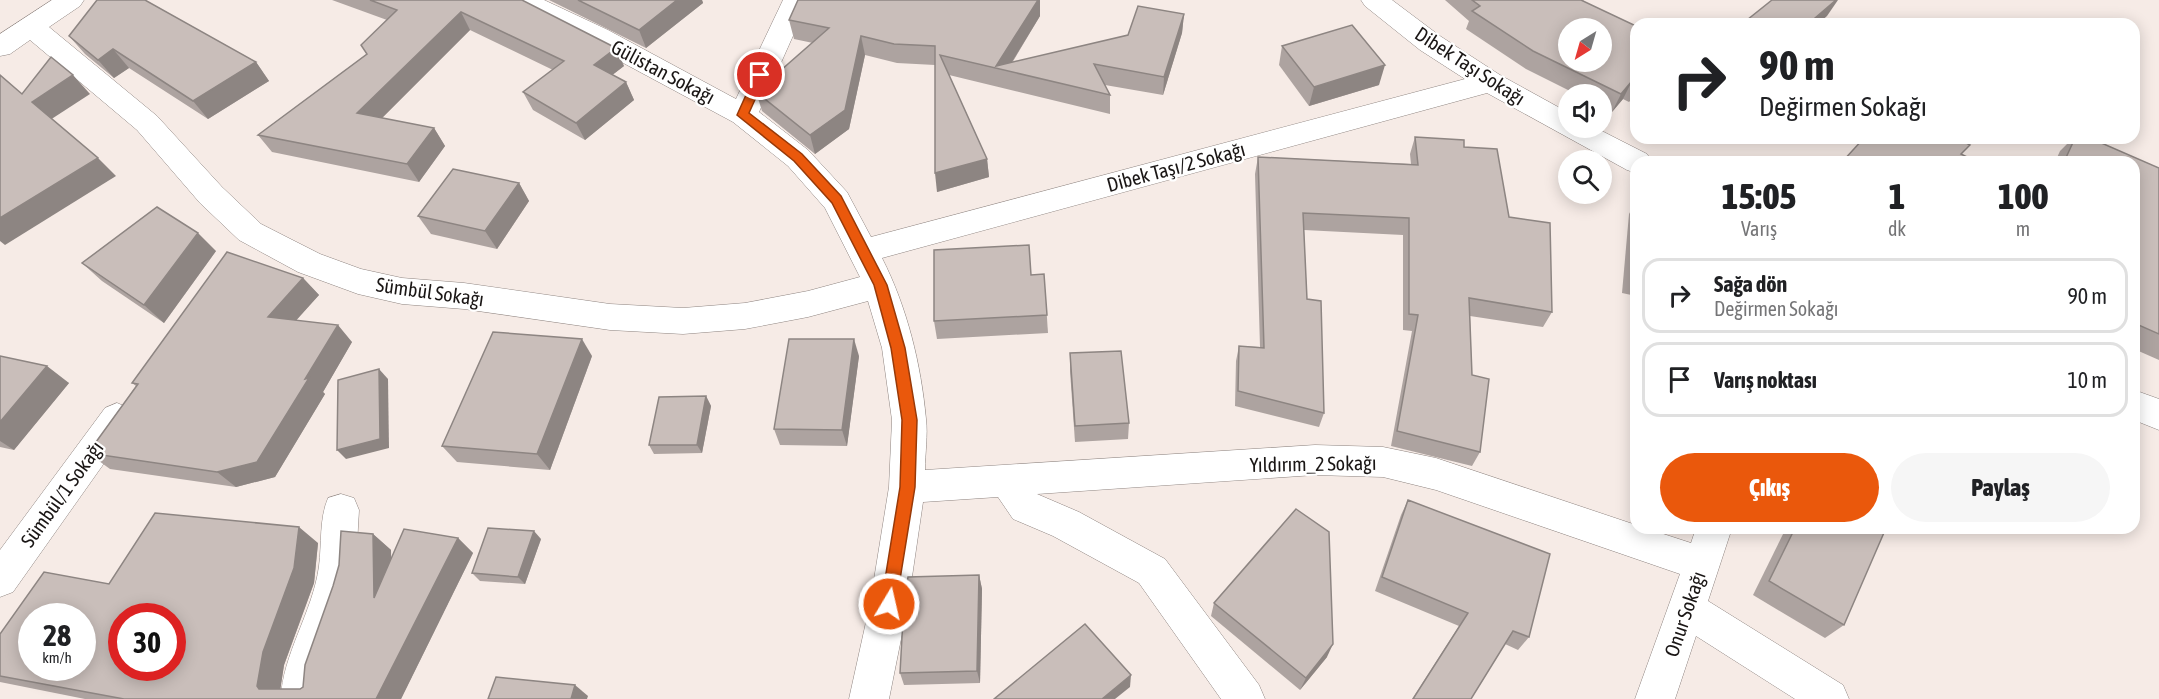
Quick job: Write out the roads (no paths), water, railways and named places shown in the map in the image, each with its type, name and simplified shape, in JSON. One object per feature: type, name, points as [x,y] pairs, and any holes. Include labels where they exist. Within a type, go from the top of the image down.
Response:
[{"type":"street","points":[[0,47],[71,0]]},
{"type":"street","name":"Gülistan Sokağı","points":[[521,0],[598,37],[743,115],[798,158],[836,200],[880,285],[898,348],[909,420],[907,487],[889,604],[869,699]]},
{"type":"street","points":[[743,115],[796,0]]},
{"type":"street","name":"Dibek Taşı Sokağı","points":[[1374,0],[1430,43],[1490,82],[1558,120]]},
{"type":"street","name":"Sümbül Sokağı","points":[[31,27],[147,123],[203,187],[241,245],[309,263],[358,281],[402,291],[464,296],[610,317],[683,321],[745,316],[808,304],[880,285]]},
{"type":"street","name":"Dibek Taşı/2 Sokağı","points":[[863,251],[1490,82]]},
{"type":"street","name":"Dibek Taşı Sokağı","points":[[1592,138],[1630,158]]},
{"type":"street","name":"Sümbül/1 Sokağı","points":[[0,580],[133,396]]},
{"type":"street","points":[[2140,407],[2159,415]]},
{"type":"street","name":"Yıldırım_2 Sokağı","points":[[907,487],[1315,460],[1383,462],[1436,474],[1702,564]]},
{"type":"street","points":[[1008,481],[1026,508],[1066,524],[1152,571],[1245,699]]},
{"type":"street","points":[[301,699],[303,678],[334,591],[339,558],[340,510]]},
{"type":"street","name":"Onur Sokağı","points":[[1655,699],[1712,534]]},
{"type":"street","points":[[1687,609],[1763,655],[1829,699]]}]
